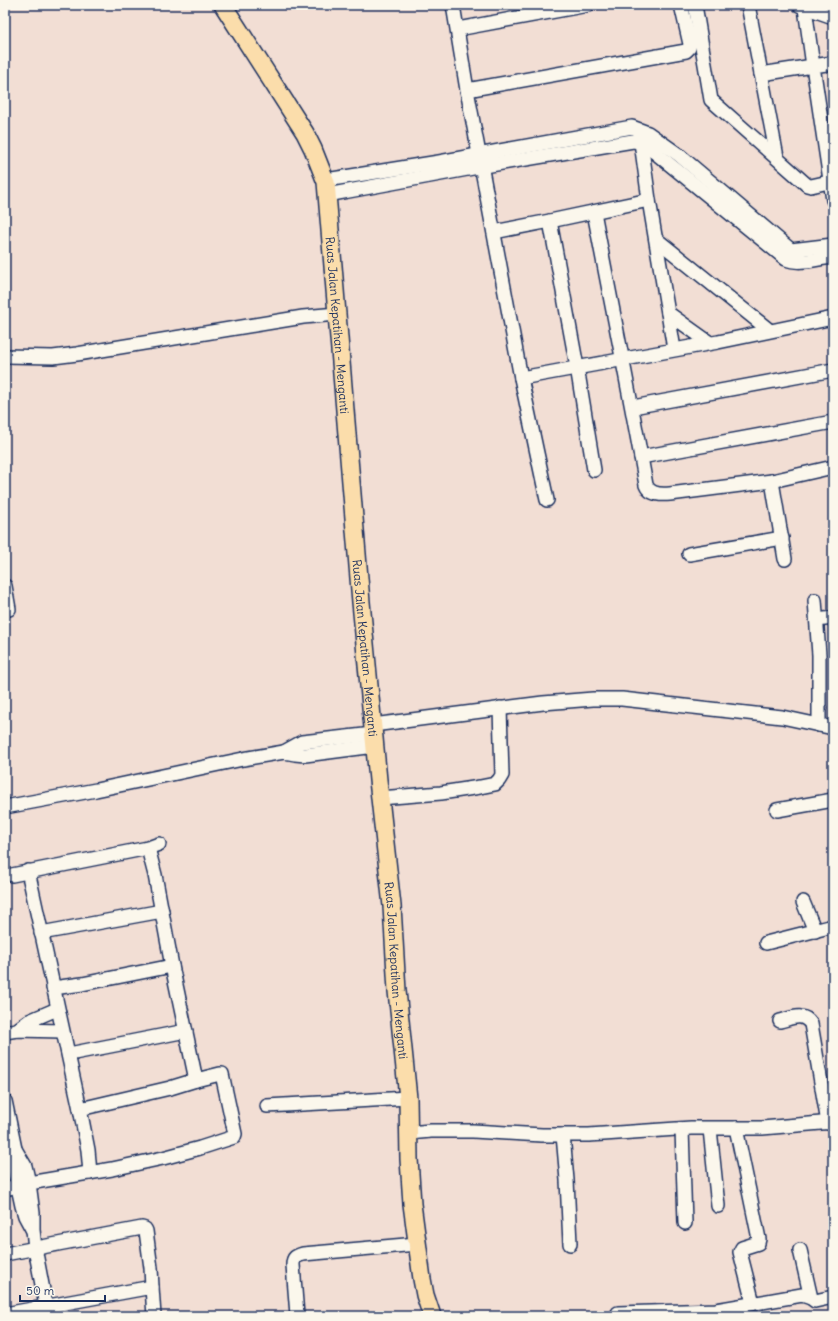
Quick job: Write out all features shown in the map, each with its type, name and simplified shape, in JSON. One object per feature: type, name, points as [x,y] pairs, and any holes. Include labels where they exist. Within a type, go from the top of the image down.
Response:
[{"type":"main road","name":"Ruas Jalan Kepatihan - Menganti","points":[[223,5],[305,133],[313,149],[326,187],[361,602],[392,906],[397,991],[408,1098],[409,1160],[422,1279],[425,1295],[432,1316]]},
{"type":"street","points":[[453,5],[467,90],[521,378],[547,500]]},
{"type":"street","points":[[458,29],[588,5]]},
{"type":"street","points":[[467,90],[686,51],[690,44],[681,5]]},
{"type":"street","points":[[695,5],[711,100],[809,186],[832,181]]},
{"type":"street","points":[[748,5],[777,157]]},
{"type":"street","points":[[833,17],[802,6],[812,66],[827,122],[833,200]]},
{"type":"street","points":[[761,74],[833,63]]},
{"type":"street","points":[[326,187],[481,160],[633,141],[640,136]]},
{"type":"street","points":[[640,136],[649,200],[674,349]]},
{"type":"street","points":[[640,136],[679,155],[791,250],[833,245]]},
{"type":"street","points":[[640,136],[647,146],[786,259],[798,262],[833,257]]},
{"type":"street","points":[[494,232],[649,200]]},
{"type":"street","points":[[594,212],[646,485],[649,490],[656,494],[670,494],[772,481],[833,468]]},
{"type":"street","points":[[550,221],[594,470]]},
{"type":"street","points":[[656,239],[769,330]]},
{"type":"street","points":[[668,313],[710,343]]},
{"type":"street","points":[[5,356],[53,357],[77,354],[303,317],[337,314]]},
{"type":"street","points":[[521,378],[710,343],[833,318]]},
{"type":"street","points":[[632,407],[833,370]]},
{"type":"street","points":[[641,457],[833,422]]},
{"type":"street","points":[[772,481],[785,559]]},
{"type":"street","points":[[690,554],[782,538]]},
{"type":"street","points":[[5,586],[9,609]]},
{"type":"street","points":[[815,600],[819,655],[819,725]]},
{"type":"street","points":[[817,620],[833,618]]},
{"type":"street","points":[[5,807],[96,790],[243,759],[284,752],[305,755],[374,735],[500,708],[550,702],[593,699],[622,699],[782,717],[833,728]]},
{"type":"street","points":[[380,798],[462,790],[495,784],[502,775],[500,708]]},
{"type":"street","points":[[777,810],[833,800]]},
{"type":"street","points":[[12,875],[153,846],[162,911],[172,966],[196,1080]]},
{"type":"street","points":[[28,871],[57,1009],[69,1054],[88,1150],[90,1173]]},
{"type":"street","points":[[803,902],[815,931]]},
{"type":"street","points":[[41,933],[162,911]]},
{"type":"street","points":[[766,943],[833,926]]},
{"type":"street","points":[[53,988],[82,984],[172,966]]},
{"type":"street","points":[[11,1031],[29,1021],[57,1009]]},
{"type":"street","points":[[409,1133],[431,1131],[473,1131],[563,1135],[682,1129],[762,1128],[830,1122],[811,1024],[805,1017],[800,1016],[780,1021]]},
{"type":"street","points":[[11,1031],[62,1031]]},
{"type":"street","points":[[69,1054],[186,1031]]},
{"type":"street","points":[[17,1186],[112,1170],[163,1158],[234,1137],[235,1134],[222,1074],[80,1109]]},
{"type":"street","points":[[268,1106],[408,1098]]},
{"type":"street","points":[[5,1101],[15,1149],[25,1166],[17,1186]]},
{"type":"street","points":[[736,1128],[759,1239],[758,1243],[742,1248],[740,1252],[753,1303]]},
{"type":"street","points":[[682,1129],[685,1223]]},
{"type":"street","points":[[710,1129],[718,1206]]},
{"type":"street","points":[[563,1135],[570,1244]]},
{"type":"street","points":[[17,1186],[33,1213],[35,1248],[47,1311]]},
{"type":"street","points":[[5,1254],[142,1228],[145,1229],[151,1268],[154,1316]]},
{"type":"street","points":[[298,1315],[293,1265],[293,1259],[296,1256],[303,1254],[417,1244]]},
{"type":"street","points":[[800,1250],[811,1298]]},
{"type":"street","points":[[5,1314],[47,1311],[87,1300],[152,1287]]},
{"type":"street","points":[[618,1313],[716,1313],[753,1303],[802,1295],[815,1301],[833,1297]]}]
